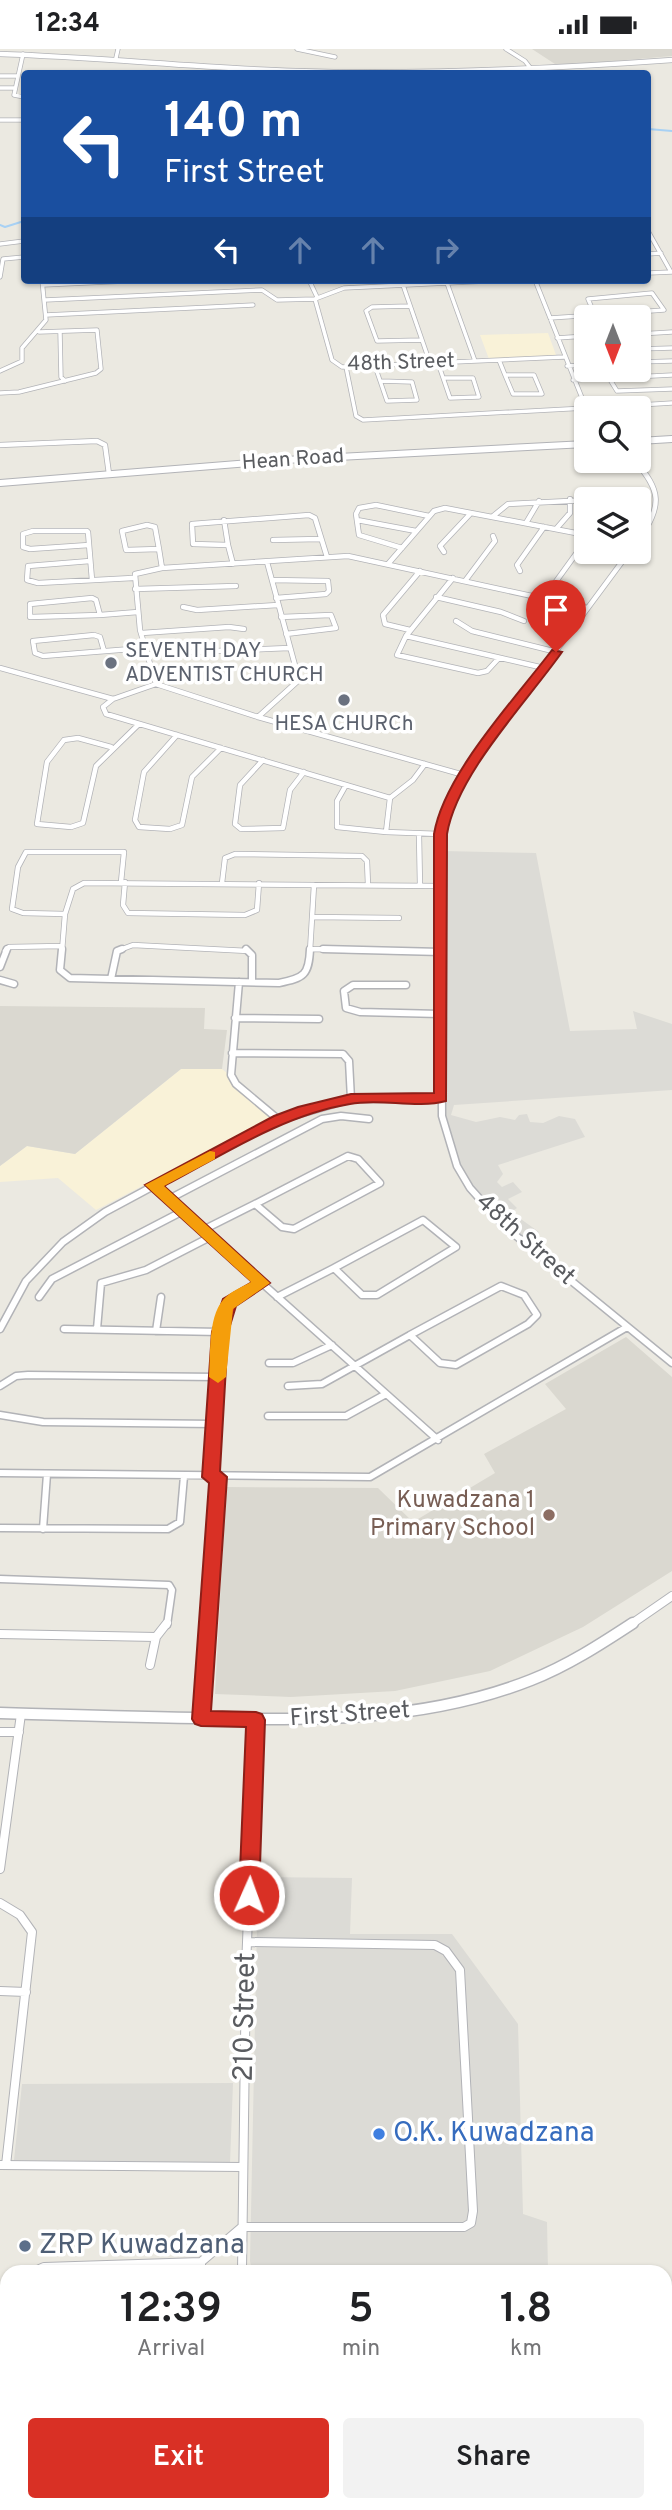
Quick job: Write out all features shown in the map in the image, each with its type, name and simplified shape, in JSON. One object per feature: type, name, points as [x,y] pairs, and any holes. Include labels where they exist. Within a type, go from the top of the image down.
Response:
[{"type":"street","points":[[117,58],[118,49]]},
{"type":"street","points":[[297,49],[335,57]]},
{"type":"street","points":[[506,49],[525,61],[530,70]]},
{"type":"street","points":[[0,54],[117,58],[239,70]]},
{"type":"street","points":[[21,97],[15,96],[15,88],[23,54]]},
{"type":"street","points":[[85,70],[88,57]]},
{"type":"street","points":[[544,70],[672,60]]},
{"type":"street","points":[[185,70],[186,64]]},
{"type":"street","points":[[0,76],[18,76]]},
{"type":"street","points":[[0,88],[15,88]]},
{"type":"street","points":[[0,120],[21,121]]},
{"type":"street","points":[[651,236],[671,272],[651,273]]},
{"type":"street","points":[[0,244],[21,241]]},
{"type":"street","points":[[651,254],[661,253]]},
{"type":"street","points":[[0,277],[3,259],[21,257]]},
{"type":"street","points":[[0,371],[22,362],[22,348],[39,332],[46,315],[42,284]]},
{"type":"street","points":[[311,284],[316,298]]},
{"type":"street","points":[[447,284],[475,361]]},
{"type":"street","points":[[537,284],[581,396]]},
{"type":"street","points":[[44,300],[256,290],[266,290],[277,300],[316,298],[344,288],[403,285],[430,363]]},
{"type":"street","points":[[652,293],[656,295],[664,310],[660,311],[595,315],[588,299],[590,297],[652,293]]},
{"type":"street","name":"48th Street","points":[[316,298],[332,361],[346,367],[564,357]]},
{"type":"street","points":[[46,315],[253,306]]},
{"type":"street","points":[[410,306],[372,307],[366,311],[377,341],[422,340]]},
{"type":"street","points":[[550,318],[574,316]]},
{"type":"street","points":[[0,393],[65,381],[96,373],[101,369],[97,330],[39,332]]},
{"type":"street","points":[[60,332],[61,377],[65,381]]},
{"type":"street","points":[[651,333],[672,332]]},
{"type":"street","points":[[557,338],[574,337]]},
{"type":"street","points":[[651,349],[672,348]]},
{"type":"street","points":[[499,360],[505,375],[516,395],[542,394],[534,375],[505,375]]},
{"type":"street","points":[[651,362],[672,361]]},
{"type":"street","points":[[438,363],[444,378],[453,399],[479,397],[473,378],[444,378]]},
{"type":"street","points":[[375,366],[387,401],[417,400],[412,382],[381,381]]},
{"type":"street","points":[[567,366],[574,366]]},
{"type":"street","points":[[346,367],[356,416],[363,420],[574,409]]},
{"type":"street","points":[[651,376],[672,375]]},
{"type":"street","points":[[611,382],[617,391],[672,389]]},
{"type":"street","points":[[651,404],[672,403]]},
{"type":"street","points":[[651,440],[672,439]]},
{"type":"street","points":[[0,445],[97,441],[105,445],[109,474]]},
{"type":"street","name":"Hean Road","points":[[0,483],[300,459],[574,445]]},
{"type":"street","points":[[646,473],[655,482],[658,497],[651,521]]},
{"type":"street","points":[[556,529],[570,513],[570,499]]},
{"type":"street","points":[[492,517],[505,505],[574,499]]},
{"type":"street","points":[[526,523],[538,501]]},
{"type":"street","points":[[402,548],[361,536],[357,520],[359,508],[370,505],[429,516]]},
{"type":"street","points":[[388,564],[429,516],[444,508],[574,534]]},
{"type":"street","points":[[444,552],[440,546],[471,513]]},
{"type":"street","points":[[228,545],[204,547],[192,543],[193,523],[309,515],[315,518],[327,557]]},
{"type":"street","points":[[224,520],[233,564]]},
{"type":"street","points":[[357,520],[416,531]]},
{"type":"street","points":[[159,549],[126,550],[122,531],[154,526],[159,549],[162,568]]},
{"type":"street","points":[[520,571],[517,565],[544,527]]},
{"type":"street","points":[[89,545],[30,549],[23,547],[23,534],[30,531],[86,530],[89,545],[92,580]]},
{"type":"street","points":[[465,581],[495,541],[493,536]]},
{"type":"street","points":[[273,540],[320,539]]},
{"type":"street","points":[[544,598],[574,555]]},
{"type":"street","points":[[90,561],[28,566],[27,580],[38,583],[133,578],[139,572],[162,568],[348,556],[587,608]]},
{"type":"street","points":[[258,717],[299,680],[267,562]]},
{"type":"street","name":"48th Street","points":[[620,564],[464,775],[445,808],[440,834],[441,1098],[448,1146],[472,1194],[524,1244],[672,1363]]},
{"type":"street","points":[[419,571],[383,615],[385,624],[408,633],[544,668]]},
{"type":"street","points":[[133,578],[150,676],[156,684],[258,717],[464,775]]},
{"type":"street","points":[[453,578],[408,633],[397,655],[478,673],[487,671],[499,658]]},
{"type":"street","points":[[272,580],[328,581],[326,594],[276,598]]},
{"type":"street","points":[[135,589],[236,586]]},
{"type":"street","points":[[436,597],[501,612],[524,621]]},
{"type":"street","points":[[100,615],[96,600],[92,598],[30,604],[30,617],[33,619],[100,615],[138,612]]},
{"type":"street","points":[[183,607],[197,610],[278,605]]},
{"type":"street","points":[[281,617],[331,615],[336,628],[286,634]]},
{"type":"street","points":[[456,621],[472,631],[556,652]]},
{"type":"street","points":[[142,633],[229,627],[244,629]]},
{"type":"street","points":[[104,651],[100,637],[94,635],[33,641],[35,653],[43,656],[144,648]]},
{"type":"street","points":[[192,652],[289,648]]},
{"type":"street","points":[[0,668],[113,699]]},
{"type":"street","points":[[156,684],[113,699],[103,706],[103,713],[390,798]]},
{"type":"street","points":[[111,747],[78,738],[64,740],[47,762],[37,824],[71,827],[83,823],[96,766],[111,747],[139,724]]},
{"type":"street","points":[[177,735],[144,772],[135,820],[139,827],[170,828],[182,825],[192,777],[221,748]]},
{"type":"street","points":[[263,760],[240,785],[235,824],[241,829],[283,828],[290,790],[304,772]]},
{"type":"street","points":[[386,832],[390,798],[413,780],[425,764]]},
{"type":"street","points":[[346,785],[337,801],[337,828],[419,835],[440,834]]},
{"type":"street","points":[[419,835],[421,886]]},
{"type":"street","points":[[65,914],[23,913],[12,909],[16,879],[26,852],[124,852],[122,905],[128,913],[245,915],[257,910],[259,883]]},
{"type":"street","points":[[222,883],[225,858],[235,854],[362,856],[367,860],[368,885]]},
{"type":"street","points":[[314,885],[309,967],[299,979],[279,983],[80,979],[63,975],[60,970],[65,914],[71,894],[78,885],[123,882],[440,886]]},
{"type":"street","points":[[312,917],[399,918]]},
{"type":"street","points":[[111,979],[117,951],[134,945],[246,949],[252,955],[252,982]]},
{"type":"street","points":[[0,967],[3,953],[9,947],[61,946]]},
{"type":"street","points":[[310,949],[441,952]]},
{"type":"street","points":[[0,980],[15,984]]},
{"type":"street","points":[[239,982],[232,1079],[279,1119]]},
{"type":"street","points":[[406,985],[353,985],[344,991],[344,1003],[351,1011],[440,1014]]},
{"type":"street","points":[[235,1019],[319,1019]]},
{"type":"street","points":[[232,1052],[343,1054],[349,1061],[351,1098]]},
{"type":"street","points":[[0,1329],[11,1305],[33,1272],[63,1242],[105,1212],[279,1119],[351,1098],[441,1098]]},
{"type":"street","points":[[169,1199],[322,1119],[341,1116],[369,1119]]},
{"type":"street","points":[[205,1229],[254,1202],[348,1156],[358,1159],[380,1179],[378,1186],[294,1230],[282,1227],[254,1202]]},
{"type":"street","points":[[153,1185],[438,1440]]},
{"type":"street","points":[[39,1297],[52,1279],[183,1211]]},
{"type":"street","points":[[277,1297],[423,1220],[456,1247],[372,1297],[362,1295],[334,1268]]},
{"type":"street","points":[[97,1329],[101,1283],[146,1270],[212,1236]]},
{"type":"street","points":[[201,1719],[215,1477],[220,1332],[229,1303],[262,1283]]},
{"type":"street","points":[[288,1386],[317,1386],[355,1366],[410,1335],[501,1286],[514,1288],[536,1309],[537,1315],[527,1324],[456,1365],[440,1363],[410,1335]]},
{"type":"street","points":[[156,1331],[161,1297]]},
{"type":"street","points":[[0,1303],[11,1305]]},
{"type":"street","points":[[0,1473],[370,1477],[438,1440],[627,1327]]},
{"type":"street","points":[[64,1329],[220,1332]]},
{"type":"street","points":[[269,1363],[293,1363],[332,1345]]},
{"type":"street","points":[[0,1386],[16,1376],[28,1375],[218,1377]]},
{"type":"street","points":[[268,1416],[346,1416],[386,1394]]},
{"type":"street","points":[[0,1415],[43,1422],[215,1424]]},
{"type":"street","points":[[43,1529],[47,1474]]},
{"type":"street","points":[[0,1528],[176,1527],[180,1522],[184,1476]]},
{"type":"street","points":[[0,1579],[169,1585],[172,1590],[167,1625],[156,1637],[150,1665]]},
{"type":"street","name":"First Street","points":[[0,1713],[256,1720],[391,1715],[471,1700],[531,1680],[583,1654],[672,1596]]},
{"type":"street","points":[[0,1634],[156,1637]]},
{"type":"street","points":[[0,1869],[22,1714]]},
{"type":"street","name":"210 Street","points":[[242,2265],[247,1942],[256,1720]]},
{"type":"street","points":[[0,1732],[19,1732]]},
{"type":"street","points":[[0,1903],[20,1915],[32,1932],[3,2165],[243,2167]]},
{"type":"street","points":[[203,2265],[242,2227],[464,2227],[471,2223],[474,2211],[466,2040],[460,1970],[455,1961],[435,1945],[247,1942]]},
{"type":"street","points":[[0,1991],[26,1992]]},
{"type":"shaded area","points":[[532,49],[672,49],[672,56],[558,66]]},
{"type":"shaded area","points":[[548,333],[556,355],[489,359],[480,335]]},
{"type":"shaded area","points":[[443,851],[536,853],[570,1031],[637,1029],[633,1011],[672,1024],[672,1090],[454,1105],[451,1115],[476,1122],[500,1117],[515,1120],[519,1115],[527,1114],[530,1122],[543,1123],[559,1116],[575,1119],[585,1137],[498,1165],[503,1174],[497,1182],[502,1187],[513,1182],[522,1192],[508,1199],[517,1208],[511,1212],[539,1232],[525,1239],[570,1270],[563,1275],[527,1246],[471,1192],[445,1131],[440,1007]]},
{"type":"shaded area","points":[[0,1006],[205,1008],[204,1029],[227,1030],[222,1069],[181,1069],[75,1154],[27,1146],[0,1166]]},
{"type":"shaded area","points":[[181,1069],[222,1069],[279,1115],[96,1210],[58,1178],[0,1182],[0,1166],[27,1146],[75,1154]]},
{"type":"shaded area","name":"Kuwadzana 1 Primary School","points":[[626,1337],[672,1377],[672,1571],[583,1627],[490,1671],[395,1691],[291,1697],[215,1694],[226,1487],[378,1488],[413,1522],[495,1473],[484,1454],[566,1409],[545,1384]]},
{"type":"shaded area","points":[[258,1877],[352,1878],[350,1934],[452,1934],[518,2024],[523,2214],[547,2222],[548,2265],[251,2265]]},
{"type":"shaded area","points":[[233,2083],[230,2163],[14,2160],[22,2084]]},
{"type":"waterway","points":[[651,129],[672,131]]},
{"type":"waterway","points":[[0,225],[5,227],[21,222]]},
{"type":"slow traffic","points":[[210,1156],[153,1185],[262,1283],[233,1299],[226,1307],[220,1332],[218,1377]]},
{"type":"place","name":"SEVENTH DAY ADVENTIST CHURCH","points":[[111,663]]},
{"type":"place","name":"HESA CHURCh","points":[[344,700]]},
{"type":"place","name":"Kuwadzana 1 Primary School","points":[[549,1515]]},
{"type":"place","name":"O.K. Kuwadzana","points":[[379,2134]]},
{"type":"place","name":"ZRP Kuwadzana","points":[[25,2246]]},
{"type":"route","points":[[249,1895],[256,1720],[201,1719],[218,1477],[211,1477],[220,1332],[229,1303],[262,1283],[153,1185],[279,1119],[303,1111],[351,1098],[441,1098],[440,834],[445,808],[464,775],[556,652]]}]
